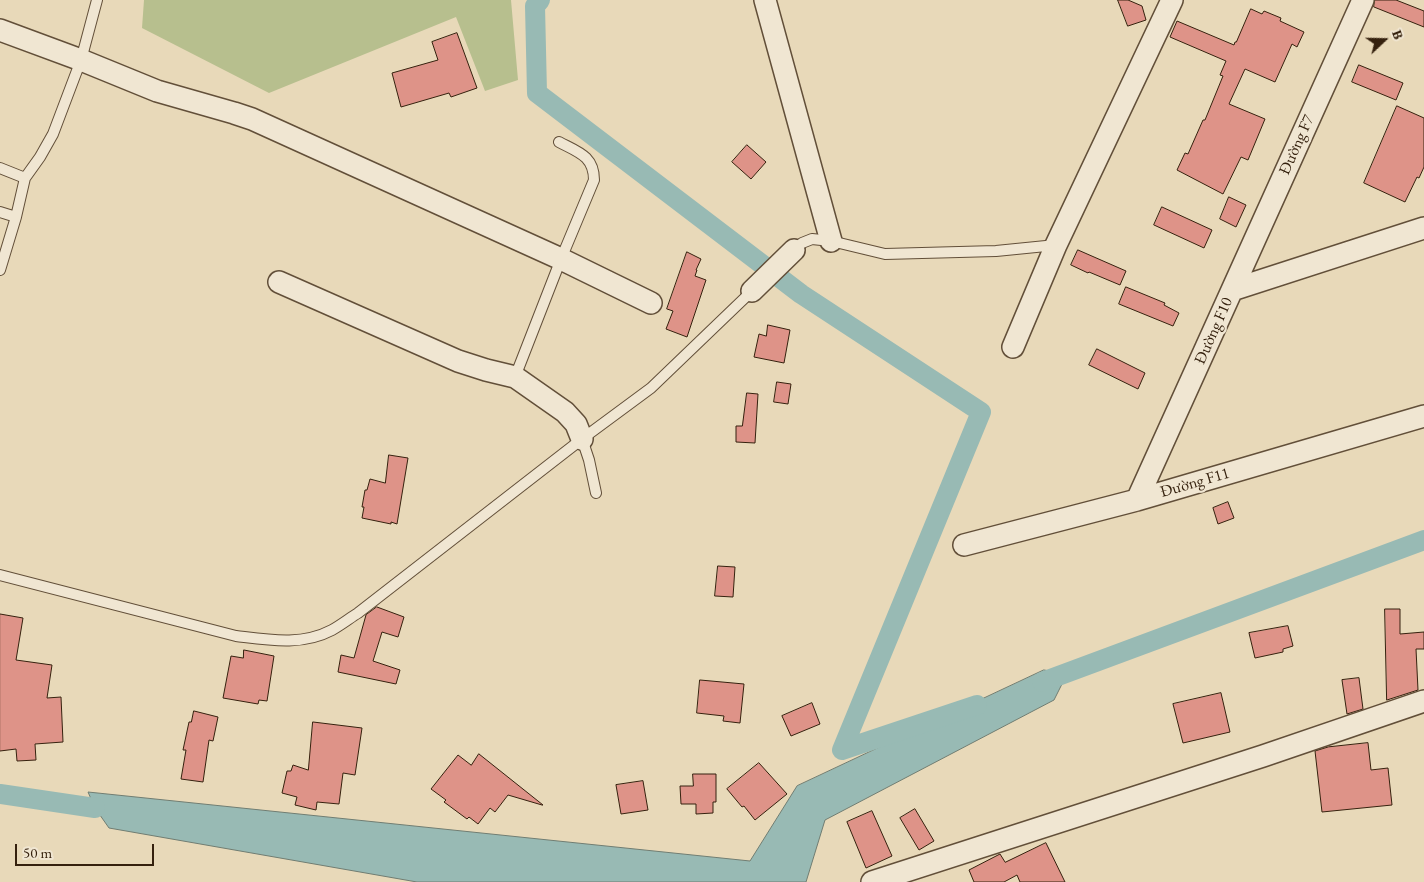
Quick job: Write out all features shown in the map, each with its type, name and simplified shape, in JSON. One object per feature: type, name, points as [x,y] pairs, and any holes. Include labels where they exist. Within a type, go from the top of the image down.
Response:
[{"type":"street","points":[[765,0],[831,241]]},
{"type":"street","points":[[1013,347],[1056,245],[1172,0]]},
{"type":"street","name":"Đường F7","points":[[1232,290],[1362,0]]},
{"type":"street","points":[[0,30],[157,91],[252,119],[561,259],[652,303]]},
{"type":"street","name":"Đường F10","points":[[1136,500],[1232,290],[1424,228]]},
{"type":"street","points":[[752,291],[794,250]]},
{"type":"street","points":[[279,282],[458,361],[515,377],[565,412],[576,424],[582,439]]},
{"type":"street","name":"Đường F11","points":[[964,545],[1136,500],[1424,416]]},
{"type":"street","points":[[872,882],[1263,756],[1424,701]]},
{"type":"lane","points":[[0,270],[16,217],[25,178],[53,134],[81,60],[98,0]]},
{"type":"lane","points":[[515,377],[594,180],[591,162],[584,155],[559,142]]},
{"type":"lane","points":[[0,168],[25,178]]},
{"type":"lane","points":[[0,212],[16,217]]},
{"type":"lane","points":[[794,250],[802,243],[812,240],[831,241],[885,254],[996,251],[1056,245]]},
{"type":"lane","points":[[0,575],[236,636],[299,641],[314,637],[332,630],[358,613],[582,439],[651,388],[752,291]]},
{"type":"lane","points":[[582,439],[589,460],[596,493]]},
{"type":"green space","points":[[144,0],[511,0],[518,80],[485,91],[456,17],[269,93],[142,28]]},
{"type":"water","points":[[1044,670],[1067,674],[1054,700],[825,820],[806,882],[417,882],[109,828],[95,808],[88,792],[750,861],[797,786]]},
{"type":"building","points":[[1118,0],[1128,0],[1142,6],[1146,20],[1128,26]]},
{"type":"building","points":[[1375,0],[1396,0],[1424,11],[1424,27],[1374,7]]},
{"type":"building","points":[[1251,9],[1262,14],[1264,11],[1281,18],[1280,21],[1304,32],[1297,47],[1292,44],[1275,82],[1245,69],[1229,104],[1265,119],[1248,160],[1241,157],[1223,194],[1177,170],[1185,153],[1188,154],[1203,120],[1205,120],[1223,76],[1220,75],[1226,61],[1170,37],[1177,21],[1234,45]]},
{"type":"building","points":[[457,33],[477,88],[451,97],[449,93],[401,107],[392,73],[438,60],[432,42]]},
{"type":"building","points":[[1359,65],[1403,83],[1396,100],[1352,82]]},
{"type":"building","points":[[1397,106],[1424,118],[1424,167],[1405,202],[1364,183]]},
{"type":"building","points":[[747,145],[766,162],[751,179],[732,162]]},
{"type":"building","points":[[1229,197],[1246,205],[1236,227],[1220,219]]},
{"type":"building","points":[[1162,207],[1212,230],[1204,248],[1154,225]]},
{"type":"building","points":[[1078,250],[1126,271],[1120,285],[1071,265]]},
{"type":"building","points":[[687,252],[701,259],[695,276],[706,280],[687,337],[666,329],[673,311],[667,309]]},
{"type":"building","points":[[1126,287],[1165,303],[1164,305],[1179,313],[1173,326],[1119,304]]},
{"type":"building","points":[[768,325],[790,330],[784,363],[754,357],[759,334],[766,336]]},
{"type":"building","points":[[1097,349],[1145,373],[1138,389],[1089,365]]},
{"type":"building","points":[[777,382],[791,384],[788,404],[774,402]]},
{"type":"building","points":[[747,393],[758,394],[755,443],[736,442],[736,426],[742,426]]},
{"type":"building","points":[[389,455],[408,458],[397,524],[362,518],[365,490],[367,490],[370,479],[385,483]]},
{"type":"building","points":[[1228,502],[1234,518],[1218,524],[1213,508]]},
{"type":"building","points":[[718,566],[735,567],[733,597],[715,596]]},
{"type":"building","points":[[377,607],[404,617],[398,637],[382,632],[373,661],[400,670],[396,684],[338,672],[341,655],[354,658],[366,615]]},
{"type":"building","points":[[1385,609],[1400,609],[1400,634],[1424,632],[1424,649],[1416,649],[1418,690],[1387,700]]},
{"type":"building","points":[[0,614],[23,618],[16,660],[52,665],[47,698],[61,697],[63,742],[35,744],[36,760],[17,761],[16,749],[0,751]]},
{"type":"building","points":[[1288,626],[1293,646],[1283,649],[1283,652],[1255,658],[1249,633]]},
{"type":"building","points":[[244,650],[274,656],[267,701],[259,700],[258,704],[223,698],[231,656],[243,658]]},
{"type":"building","points":[[1359,678],[1363,709],[1347,714],[1342,680]]},
{"type":"building","points":[[700,680],[744,684],[740,723],[723,721],[724,716],[697,713]]},
{"type":"building","points":[[1221,693],[1230,732],[1183,743],[1173,704]]},
{"type":"building","points":[[812,703],[820,724],[791,736],[782,716]]},
{"type":"building","points":[[194,711],[218,717],[213,741],[209,740],[203,782],[181,779],[186,750],[183,750],[189,722],[191,722]]},
{"type":"building","points":[[313,722],[362,728],[355,775],[343,773],[339,804],[317,802],[316,810],[295,805],[297,797],[282,793],[287,771],[291,771],[293,765],[308,770]]},
{"type":"building","points":[[1368,743],[1371,770],[1388,768],[1392,805],[1322,812],[1315,751],[1328,747]]},
{"type":"building","points":[[479,754],[543,805],[508,795],[495,812],[490,808],[478,824],[469,817],[467,819],[444,802],[446,800],[431,789],[458,755],[471,765]]},
{"type":"building","points":[[759,763],[787,794],[755,820],[727,789]]},
{"type":"building","points":[[693,774],[716,774],[716,802],[713,802],[713,813],[696,814],[696,804],[681,804],[680,786],[693,786]]},
{"type":"building","points":[[643,781],[648,810],[621,814],[616,785]]},
{"type":"building","points":[[915,809],[934,841],[919,850],[900,818]]},
{"type":"building","points":[[872,811],[892,856],[866,868],[847,822]]},
{"type":"building","points":[[1046,843],[1065,882],[1020,882],[1017,875],[1004,882],[974,882],[969,870],[1000,854],[1005,862]]},
{"type":"waterway","points":[[540,0],[535,6],[537,93],[801,294],[981,412],[842,750],[977,705]]},
{"type":"waterway","points":[[1042,682],[1424,540]]},
{"type":"waterway","points":[[0,794],[95,808]]}]
